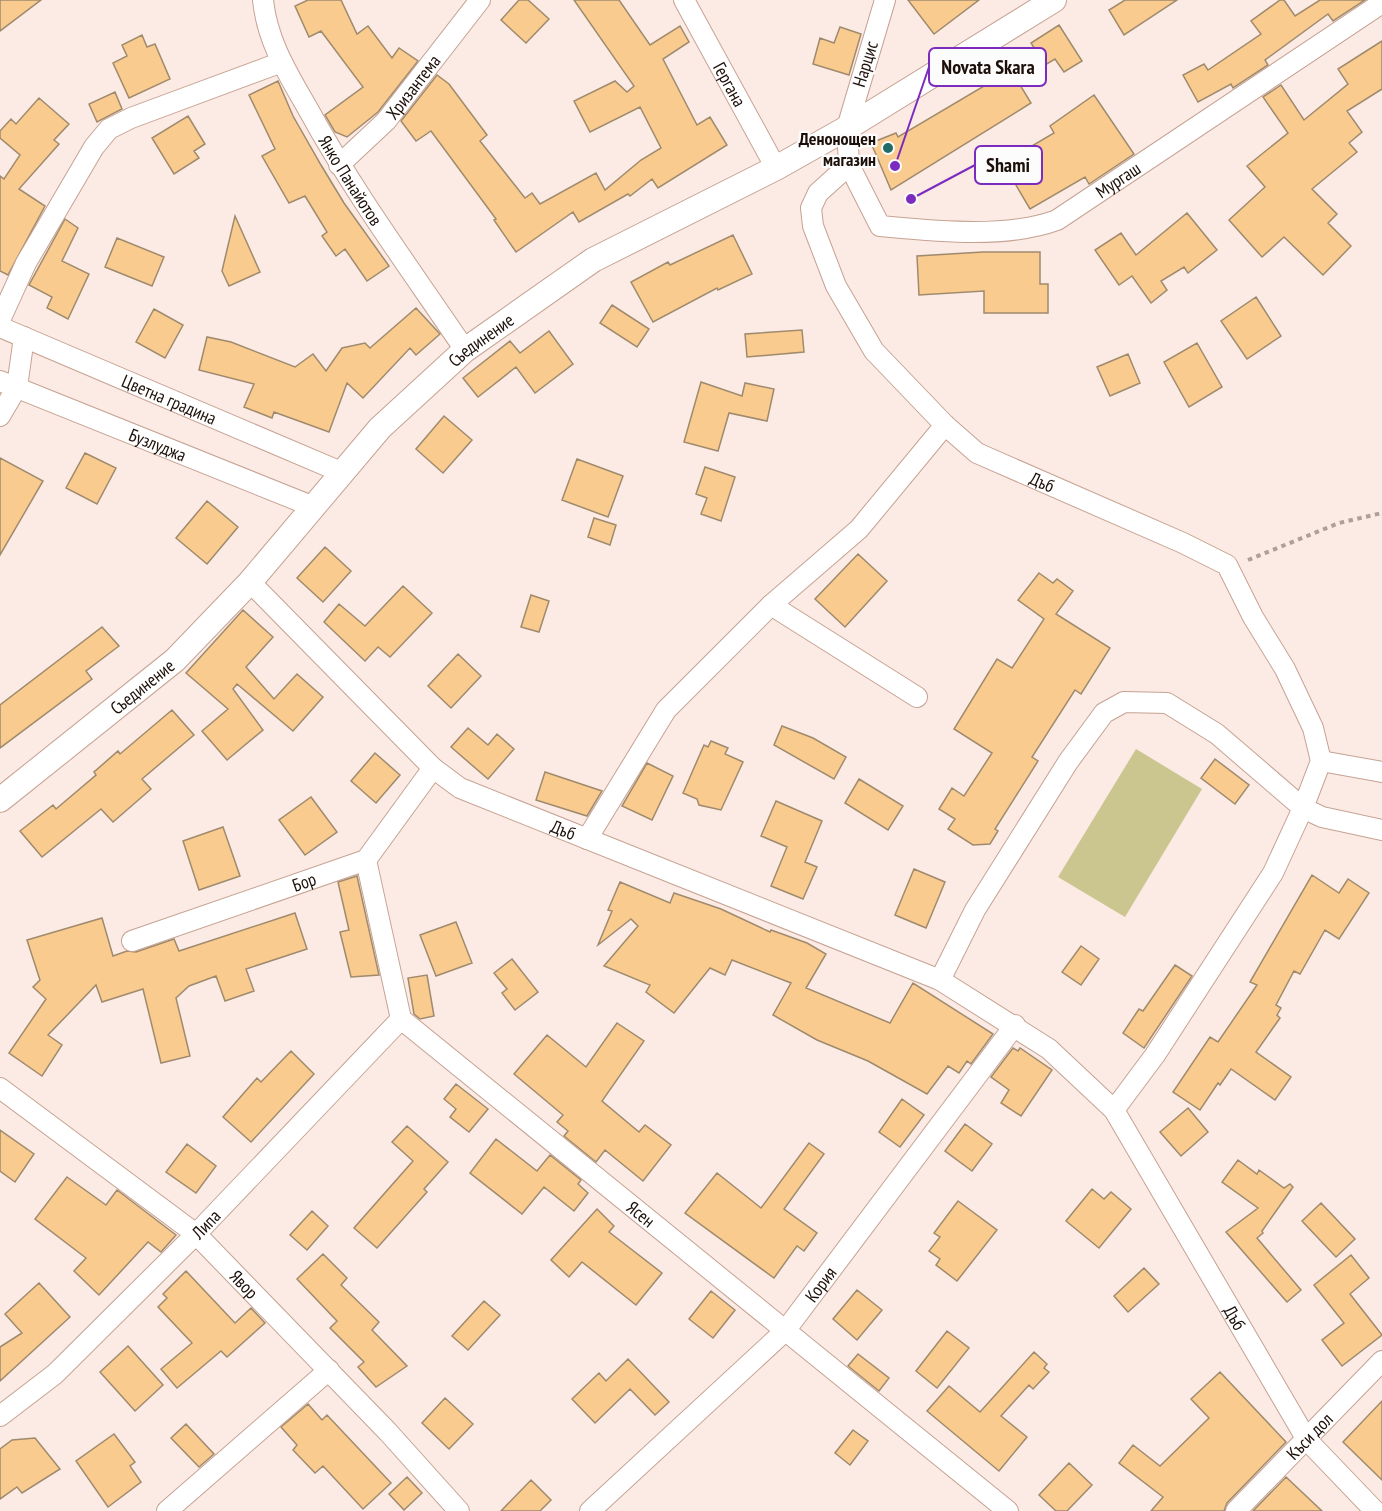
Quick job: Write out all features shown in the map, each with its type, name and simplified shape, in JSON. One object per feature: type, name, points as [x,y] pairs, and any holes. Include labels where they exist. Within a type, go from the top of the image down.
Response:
[{"type":"street","name":"Янко Панайотов","points":[[263,0],[266,25],[282,62],[339,165],[465,350]]},
{"type":"street","name":"Хризантема","points":[[339,165],[386,121],[480,0]]},
{"type":"street","name":"Гергана","points":[[684,0],[776,168]]},
{"type":"street","name":"Нарцис","points":[[847,128],[885,0]]},
{"type":"street","name":"Съединение","points":[[0,800],[175,660],[250,582],[380,428],[465,350],[593,260],[776,168],[847,128],[1054,0]]},
{"type":"street","name":"Мургаш","points":[[849,165],[880,226],[971,230],[1034,228],[1057,219],[1382,3]]},
{"type":"street","points":[[0,320],[26,263],[94,147],[109,129],[130,118],[282,62]]},
{"type":"street","points":[[847,128],[849,165]]},
{"type":"street","name":"Дъб","points":[[849,165],[818,193],[811,208],[813,226],[836,286],[874,351],[945,425],[977,453],[1183,543],[1227,565]]},
{"type":"street","name":"Цветна градина","points":[[0,327],[341,472]]},
{"type":"street","points":[[0,416],[24,337]]},
{"type":"street","name":"Бузлуджа","points":[[8,384],[314,507]]},
{"type":"street","points":[[587,839],[666,710],[771,605],[860,529],[945,425]]},
{"type":"street","points":[[1114,1110],[1155,1055],[1273,873],[1304,808],[1321,761],[1313,728],[1227,565]]},
{"type":"street","name":"Дъб","points":[[250,582],[433,768],[460,788],[940,980],[1015,1025],[1049,1049],[1114,1110],[1307,1440],[1375,1511]]},
{"type":"street","points":[[771,605],[918,697]]},
{"type":"street","points":[[940,980],[975,910],[1068,762],[1104,713],[1124,702],[1167,703],[1217,734],[1304,808],[1322,817],[1382,830]]},
{"type":"street","points":[[1321,761],[1382,772]]},
{"type":"street","points":[[400,1019],[366,860],[433,768]]},
{"type":"street","name":"Бор","points":[[132,941],[366,860]]},
{"type":"street","name":"Липа","points":[[0,1416],[56,1374],[196,1234],[400,1019]]},
{"type":"street","name":"Ясен","points":[[400,1019],[1008,1511]]},
{"type":"street","name":"Кория","points":[[590,1511],[784,1331],[1015,1025]]},
{"type":"street","name":"Явор","points":[[0,1088],[196,1234],[329,1370],[459,1511]]},
{"type":"street","name":"Къси дол","points":[[1236,1511],[1382,1361]]},
{"type":"street","points":[[167,1511],[329,1370]]},
{"type":"path","points":[[1227,565],[1247,560],[1339,523],[1382,513]]},
{"type":"shaded area","points":[[1136,749],[1202,789],[1125,917],[1058,877]]},
{"type":"building","points":[[0,0],[41,0],[0,31]]},
{"type":"building","points":[[308,0],[341,0],[357,34],[368,26],[392,58],[399,48],[418,61],[378,112],[347,137],[335,132],[325,115],[363,87],[321,31],[309,37],[295,6]]},
{"type":"building","points":[[519,0],[528,0],[549,19],[526,43],[501,20]]},
{"type":"building","points":[[574,0],[619,0],[650,45],[680,26],[689,42],[663,59],[697,125],[710,117],[727,145],[658,188],[652,179],[630,196],[628,194],[579,222],[573,212],[516,252],[494,220],[496,219],[431,131],[416,141],[401,121],[437,75],[449,84],[487,135],[480,141],[525,198],[532,193],[540,204],[596,173],[605,190],[641,160],[661,148],[640,107],[590,132],[574,101],[615,81],[627,92],[634,86]]},
{"type":"building","points":[[908,0],[979,0],[934,34]]},
{"type":"building","points":[[1125,0],[1177,0],[1124,35],[1109,10]]},
{"type":"building","points":[[1280,0],[1284,0],[1295,16],[1320,0],[1365,0],[1333,21],[1328,14],[1265,60],[1268,65],[1233,88],[1231,84],[1198,102],[1183,75],[1204,64],[1208,70],[1261,34],[1251,21]]},
{"type":"building","points":[[1059,25],[1082,61],[1064,72],[1055,59],[1045,65],[1031,43]]},
{"type":"building","points":[[840,27],[861,34],[849,75],[813,64],[820,38],[834,43]]},
{"type":"building","points":[[142,35],[147,47],[155,44],[170,79],[129,98],[113,63],[127,56],[122,45]]},
{"type":"building","points":[[1382,41],[1382,89],[1347,111],[1362,132],[1349,143],[1357,152],[1312,189],[1337,214],[1328,223],[1351,246],[1323,275],[1284,237],[1262,257],[1229,220],[1265,187],[1247,166],[1288,133],[1263,97],[1281,85],[1304,120],[1348,84],[1338,69]]},
{"type":"building","points":[[1011,70],[1031,103],[891,190],[871,143],[896,133],[898,137]]},
{"type":"building","points":[[278,81],[293,116],[321,165],[344,203],[389,266],[367,281],[345,249],[336,256],[322,236],[327,232],[305,196],[289,203],[262,156],[275,149],[249,95]]},
{"type":"building","points":[[115,92],[122,109],[97,122],[89,104]]},
{"type":"building","points":[[1094,95],[1134,154],[1089,184],[1085,177],[1030,209],[1003,163],[1054,133],[1050,126]]},
{"type":"building","points":[[39,98],[69,124],[54,140],[59,144],[19,189],[45,206],[8,275],[0,271],[0,176],[4,179],[20,155],[0,138],[0,131],[11,119],[16,124]]},
{"type":"building","points":[[188,116],[205,144],[194,151],[199,158],[174,174],[152,138]]},
{"type":"building","points":[[1187,213],[1217,250],[1188,273],[1184,267],[1161,281],[1167,290],[1151,303],[1132,276],[1119,285],[1095,250],[1121,233],[1136,255]]},
{"type":"building","points":[[235,216],[260,272],[229,286],[222,271]]},
{"type":"building","points":[[65,219],[78,228],[62,261],[89,274],[68,319],[47,308],[52,297],[29,285]]},
{"type":"building","points":[[733,235],[752,274],[718,290],[717,288],[653,322],[631,282],[668,262],[670,265]]},
{"type":"building","points":[[117,238],[164,257],[152,286],[105,267]]},
{"type":"building","points":[[983,252],[1040,252],[1040,284],[1048,284],[1048,313],[984,313],[984,291],[919,295],[917,256]]},
{"type":"building","points":[[1256,297],[1281,336],[1247,359],[1221,321]]},
{"type":"building","points":[[612,305],[649,329],[637,347],[600,323]]},
{"type":"building","points":[[416,308],[440,334],[416,355],[410,348],[363,398],[347,383],[329,432],[274,412],[272,418],[244,407],[254,384],[199,370],[207,337],[231,342],[295,367],[313,354],[326,371],[342,348],[365,343],[370,348]]},
{"type":"building","points":[[154,309],[183,325],[165,358],[136,342]]},
{"type":"building","points":[[802,330],[804,352],[747,357],[745,334]]},
{"type":"building","points":[[549,331],[573,364],[535,393],[516,367],[478,397],[463,378],[510,341],[520,353]]},
{"type":"building","points":[[1197,343],[1222,387],[1189,407],[1164,362]]},
{"type":"building","points":[[1128,354],[1140,383],[1110,396],[1097,367]]},
{"type":"building","points":[[701,382],[742,396],[745,383],[774,389],[767,421],[729,413],[718,451],[684,442]]},
{"type":"building","points":[[444,416],[472,440],[443,473],[416,449]]},
{"type":"building","points":[[85,453],[116,468],[97,504],[66,488]]},
{"type":"building","points":[[0,458],[43,481],[0,555]]},
{"type":"building","points":[[577,459],[623,476],[608,517],[562,500]]},
{"type":"building","points":[[705,467],[735,477],[721,521],[701,514],[707,498],[696,494]]},
{"type":"building","points":[[207,501],[238,527],[207,564],[176,538]]},
{"type":"building","points":[[594,518],[616,525],[610,545],[588,537]]},
{"type":"building","points":[[325,547],[351,571],[323,602],[297,578]]},
{"type":"building","points":[[858,554],[887,581],[845,627],[815,599]]},
{"type":"building","points":[[1039,573],[1053,583],[1057,579],[1073,591],[1056,614],[1110,648],[1081,694],[1075,690],[1032,757],[1038,761],[995,829],[998,831],[990,844],[973,845],[948,829],[955,819],[939,809],[952,788],[964,796],[992,753],[954,729],[997,659],[1012,668],[1044,619],[1018,600]]},
{"type":"building","points":[[403,586],[432,613],[390,657],[378,647],[365,661],[324,622],[339,604],[365,626]]},
{"type":"building","points":[[531,595],[549,601],[539,632],[521,627]]},
{"type":"building","points":[[243,610],[273,637],[246,667],[274,699],[297,674],[323,697],[293,731],[237,684],[233,689],[263,730],[227,760],[202,731],[228,709],[186,673]]},
{"type":"building","points":[[102,627],[119,646],[86,671],[92,679],[0,748],[0,705]]},
{"type":"building","points":[[458,654],[481,676],[451,708],[428,686]]},
{"type":"building","points":[[172,710],[194,735],[142,779],[151,789],[113,822],[101,809],[42,857],[20,831],[53,805],[56,809],[96,775],[94,772],[118,751],[120,754]]},
{"type":"building","points":[[782,726],[813,738],[846,757],[834,779],[774,745]]},
{"type":"building","points":[[468,728],[488,745],[497,734],[514,749],[488,779],[451,747]]},
{"type":"building","points":[[711,741],[728,748],[725,754],[743,762],[721,810],[699,805],[697,799],[683,793],[704,745],[708,747]]},
{"type":"building","points":[[375,753],[400,775],[376,803],[351,781]]},
{"type":"building","points":[[1215,759],[1249,785],[1235,804],[1201,778]]},
{"type":"building","points":[[647,763],[673,776],[652,820],[622,806]]},
{"type":"building","points":[[545,772],[602,791],[587,816],[536,800]]},
{"type":"building","points":[[859,779],[903,806],[888,830],[845,803]]},
{"type":"building","points":[[311,797],[337,832],[305,855],[279,820]]},
{"type":"building","points":[[776,801],[822,821],[805,862],[817,867],[803,899],[771,886],[787,847],[761,836]]},
{"type":"building","points":[[223,827],[240,876],[199,890],[183,841]]},
{"type":"building","points":[[914,869],[945,882],[926,928],[895,915]]},
{"type":"building","points":[[1312,875],[1339,893],[1348,879],[1369,893],[1339,939],[1325,930],[1300,974],[1294,971],[1276,1005],[1281,1008],[1277,1015],[1280,1018],[1256,1052],[1291,1077],[1275,1100],[1231,1069],[1220,1085],[1218,1083],[1200,1110],[1173,1092],[1210,1037],[1218,1042],[1257,985],[1250,982]]},
{"type":"building","points":[[357,876],[379,975],[351,977],[340,932],[349,930],[338,882]]},
{"type":"building","points":[[620,882],[670,903],[674,893],[721,909],[770,932],[771,930],[807,943],[826,954],[806,988],[890,1023],[913,983],[993,1034],[971,1064],[967,1061],[959,1073],[948,1066],[927,1094],[868,1061],[817,1040],[773,1015],[791,983],[732,960],[725,975],[710,968],[674,1013],[646,992],[650,985],[604,966],[638,926],[631,919],[598,945],[612,911],[608,910]]},
{"type":"building","points":[[295,913],[307,949],[246,969],[254,991],[225,1001],[216,976],[189,986],[176,998],[190,1056],[161,1063],[143,989],[102,1002],[96,985],[48,1035],[62,1045],[42,1076],[9,1053],[46,999],[33,987],[40,980],[27,940],[102,918],[113,956],[127,951],[136,952],[174,939],[179,951]]},
{"type":"building","points":[[456,922],[472,963],[436,976],[420,935]]},
{"type":"building","points":[[1081,946],[1099,959],[1081,985],[1062,972]]},
{"type":"building","points":[[512,959],[538,992],[515,1010],[502,993],[507,989],[494,973]]},
{"type":"building","points":[[1175,965],[1192,976],[1144,1048],[1123,1033],[1139,1009],[1143,1011]]},
{"type":"building","points":[[427,975],[434,1016],[420,1019],[414,1014],[408,978]]},
{"type":"building","points":[[617,1023],[644,1041],[602,1101],[639,1132],[645,1125],[671,1145],[643,1181],[605,1150],[596,1162],[564,1136],[568,1131],[557,1122],[563,1115],[514,1074],[547,1035],[586,1067]]},
{"type":"building","points":[[1013,1048],[1018,1051],[1020,1048],[1052,1070],[1021,1116],[1001,1103],[1009,1090],[991,1077]]},
{"type":"building","points":[[291,1051],[314,1074],[251,1142],[223,1117],[257,1078],[261,1082]]},
{"type":"building","points":[[456,1084],[488,1109],[469,1132],[450,1117],[456,1109],[444,1099]]},
{"type":"building","points":[[902,1099],[924,1115],[900,1147],[879,1132]]},
{"type":"building","points":[[1188,1108],[1208,1132],[1181,1156],[1160,1132]]},
{"type":"building","points":[[965,1124],[992,1144],[972,1171],[945,1151]]},
{"type":"building","points":[[407,1126],[448,1162],[424,1189],[427,1192],[377,1248],[354,1228],[413,1161],[392,1142]]},
{"type":"building","points":[[0,1130],[34,1154],[15,1182],[0,1171]]},
{"type":"building","points":[[496,1139],[537,1171],[550,1155],[581,1180],[578,1184],[588,1193],[574,1211],[544,1187],[522,1214],[470,1173]]},
{"type":"building","points":[[809,1143],[824,1154],[784,1209],[817,1233],[804,1251],[797,1246],[774,1278],[685,1213],[717,1173],[761,1208]]},
{"type":"building","points":[[187,1144],[216,1166],[196,1193],[166,1172]]},
{"type":"building","points":[[1238,1160],[1257,1174],[1259,1170],[1284,1188],[1290,1184],[1293,1187],[1262,1231],[1263,1233],[1257,1238],[1301,1290],[1287,1302],[1226,1232],[1258,1208],[1222,1182]]},
{"type":"building","points":[[67,1177],[106,1205],[117,1190],[176,1235],[161,1252],[148,1242],[99,1295],[74,1271],[86,1258],[35,1219]]},
{"type":"building","points":[[1092,1189],[1104,1199],[1111,1192],[1131,1209],[1099,1248],[1066,1221]]},
{"type":"building","points":[[958,1201],[997,1230],[957,1281],[936,1265],[940,1259],[929,1251],[940,1237],[934,1233]]},
{"type":"building","points":[[1321,1203],[1355,1239],[1336,1257],[1302,1221]]},
{"type":"building","points":[[597,1209],[614,1226],[609,1232],[662,1273],[636,1305],[582,1262],[569,1277],[551,1260]]},
{"type":"building","points":[[312,1211],[328,1226],[307,1250],[290,1235]]},
{"type":"building","points":[[323,1254],[347,1278],[341,1285],[379,1322],[372,1330],[407,1366],[376,1387],[358,1367],[364,1362],[330,1328],[337,1321],[297,1279]]},
{"type":"building","points":[[1351,1255],[1369,1278],[1350,1294],[1382,1335],[1342,1366],[1322,1340],[1344,1323],[1314,1285]]},
{"type":"building","points":[[1144,1268],[1159,1284],[1128,1312],[1114,1296]]},
{"type":"building","points":[[186,1271],[235,1323],[251,1308],[265,1323],[227,1357],[221,1351],[177,1388],[161,1369],[192,1343],[158,1307],[167,1298],[163,1294]]},
{"type":"building","points":[[39,1283],[70,1317],[0,1381],[0,1347],[22,1333],[5,1314]]},
{"type":"building","points":[[857,1290],[882,1310],[857,1340],[833,1319]]},
{"type":"building","points":[[711,1291],[735,1310],[713,1338],[689,1319]]},
{"type":"building","points":[[484,1301],[500,1315],[468,1350],[452,1336]]},
{"type":"building","points":[[947,1331],[969,1348],[937,1388],[916,1371]]},
{"type":"building","points":[[128,1346],[163,1385],[135,1411],[100,1372]]},
{"type":"building","points":[[1034,1352],[1047,1364],[1044,1368],[1049,1372],[1033,1389],[1029,1385],[1001,1416],[1027,1437],[999,1471],[927,1411],[949,1386],[980,1412]]},
{"type":"building","points":[[858,1354],[889,1378],[879,1391],[848,1366]]},
{"type":"building","points":[[628,1359],[669,1402],[655,1415],[630,1389],[595,1423],[572,1399],[599,1373],[606,1381]]},
{"type":"building","points":[[1220,1372],[1286,1442],[1227,1503],[1224,1511],[1151,1511],[1163,1497],[1119,1463],[1133,1445],[1160,1466],[1209,1418],[1191,1399]]},
{"type":"building","points":[[445,1398],[473,1424],[449,1449],[422,1423]]},
{"type":"building","points":[[1382,1401],[1382,1480],[1343,1442]]},
{"type":"building","points":[[308,1404],[322,1420],[327,1415],[391,1483],[363,1509],[323,1466],[315,1473],[293,1450],[297,1445],[281,1427]]},
{"type":"building","points":[[186,1424],[214,1454],[199,1467],[171,1438]]},
{"type":"building","points":[[853,1430],[868,1441],[850,1465],[835,1453]]},
{"type":"building","points":[[114,1434],[135,1462],[130,1466],[141,1482],[108,1507],[76,1461]]},
{"type":"building","points":[[35,1438],[60,1469],[22,1493],[17,1487],[0,1499],[0,1449],[12,1440]]},
{"type":"building","points":[[1069,1463],[1092,1485],[1067,1511],[1056,1511],[1039,1495]]},
{"type":"building","points":[[407,1477],[422,1493],[404,1510],[389,1494]]},
{"type":"building","points":[[1286,1477],[1322,1511],[1253,1511]]},
{"type":"building","points":[[531,1480],[551,1500],[540,1511],[501,1511]]},
{"type":"place","name":"Денонощен магазин","points":[[888,148]]},
{"type":"place","name":"Novata Skara","points":[[895,166]]},
{"type":"place","name":"Shami","points":[[911,199]]}]
